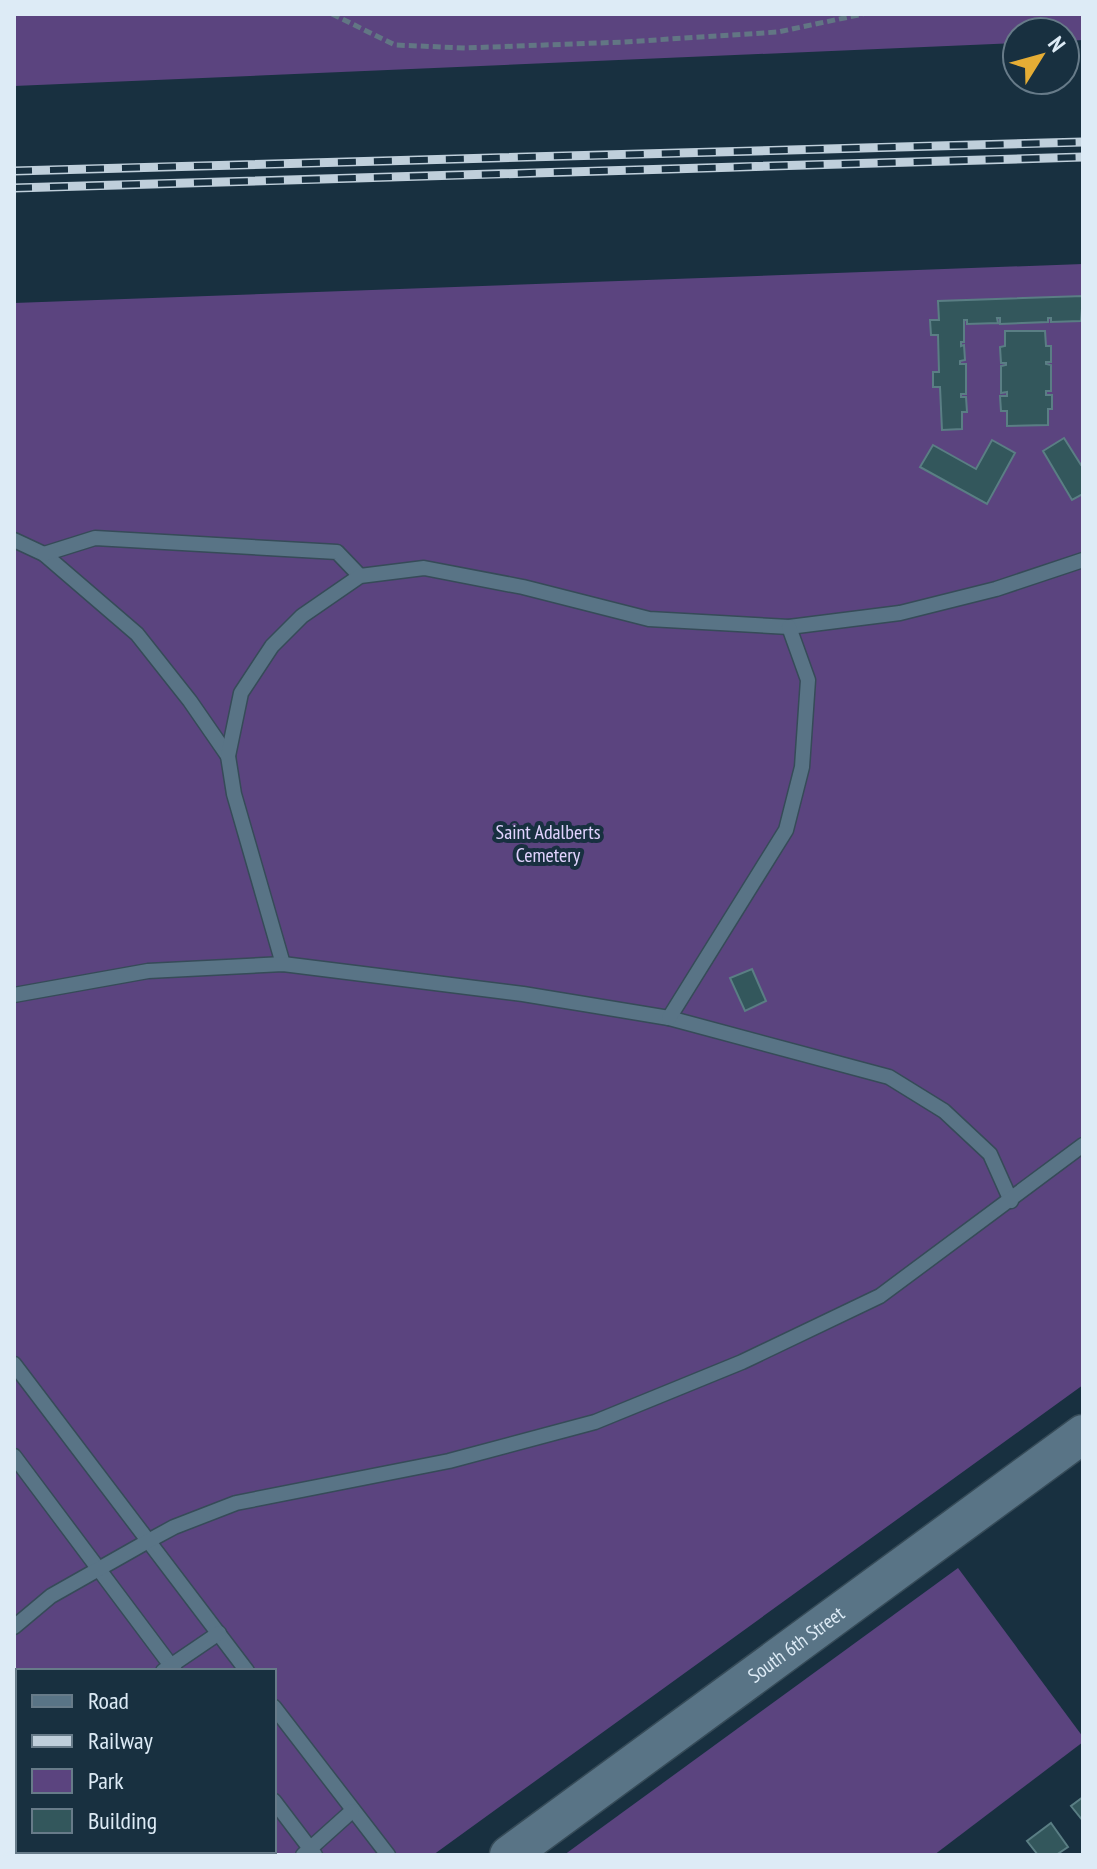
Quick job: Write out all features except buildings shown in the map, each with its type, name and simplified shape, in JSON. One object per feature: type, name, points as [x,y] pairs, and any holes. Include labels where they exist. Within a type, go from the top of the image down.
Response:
[{"type":"street","name":"South 6th Street","points":[[509,1855],[1083,1434]]},
{"type":"lane","points":[[44,554],[95,538],[337,552],[360,576]]},
{"type":"lane","points":[[14,540],[44,554],[137,634],[190,701],[228,756]]},
{"type":"lane","points":[[283,964],[234,794],[228,756],[241,693],[272,646],[302,616],[360,576],[424,568],[523,587],[649,619],[789,627],[900,613],[996,589],[1083,560]]},
{"type":"lane","points":[[669,1018],[786,830],[802,767],[808,680],[789,627]]},
{"type":"lane","points":[[14,995],[148,971],[283,964],[523,994],[669,1018],[889,1077],[944,1111],[990,1154],[1011,1201]]},
{"type":"lane","points":[[14,1627],[51,1596],[150,1540],[174,1527],[236,1503],[449,1461],[595,1422],[742,1362],[880,1296],[1083,1145]]},
{"type":"lane","points":[[14,1364],[246,1669]]},
{"type":"lane","points":[[14,1456],[170,1669],[219,1633]]},
{"type":"lane","points":[[276,1710],[388,1855]]},
{"type":"lane","points":[[276,1804],[310,1853],[352,1811]]},
{"type":"path","points":[[332,14],[395,45],[465,48],[778,32],[863,14]]},
{"type":"green space","points":[[14,14],[1083,14],[1083,40],[1081,16],[1001,16],[1001,44],[14,86]]},
{"type":"green space","name":"Saint Adalberts Cemetery","points":[[1083,264],[1083,1385],[433,1855],[14,1855],[14,303]]},
{"type":"green space","points":[[958,1568],[1083,1737],[1083,1742],[934,1855],[564,1855]]},
{"type":"railway","points":[[14,171],[1083,142]]},
{"type":"railway","points":[[14,188],[1083,157]]}]
